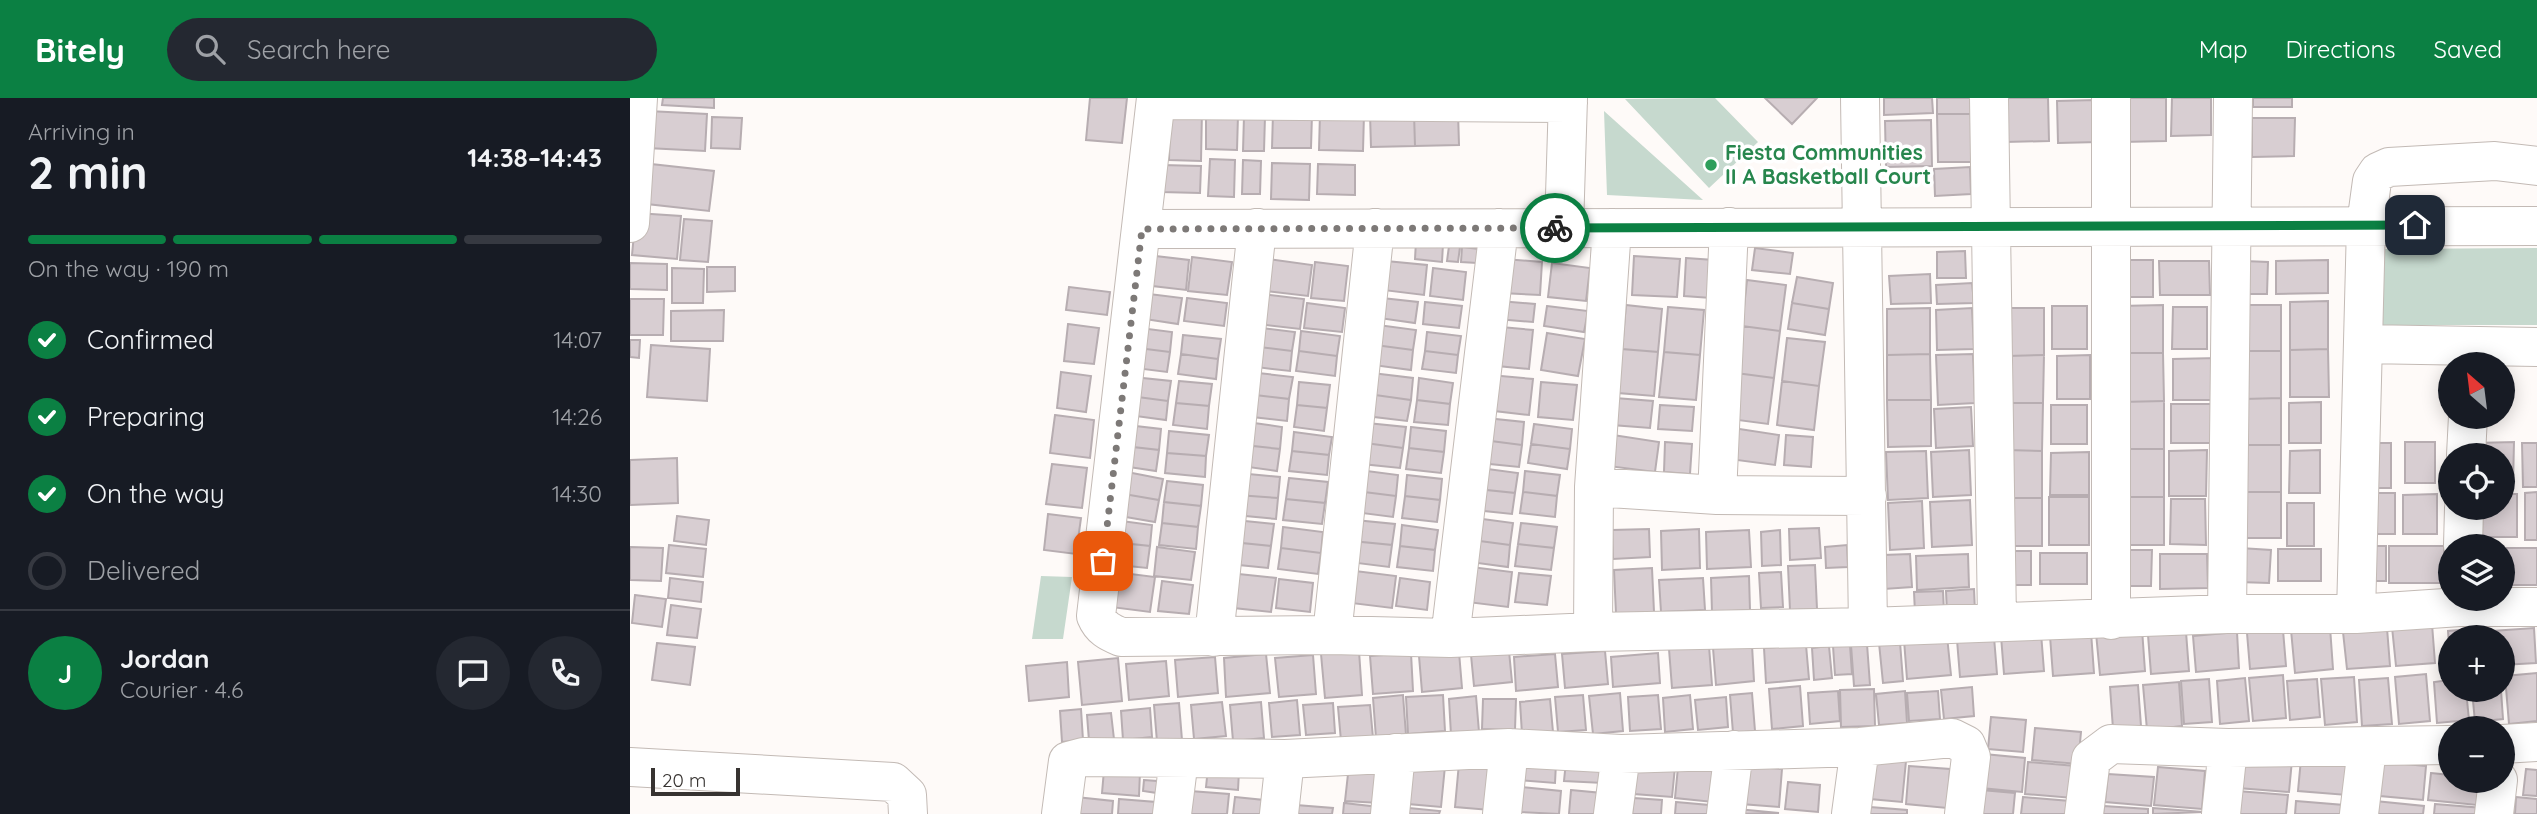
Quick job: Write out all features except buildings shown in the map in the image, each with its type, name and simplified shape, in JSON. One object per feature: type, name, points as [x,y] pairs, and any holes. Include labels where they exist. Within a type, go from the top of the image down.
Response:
[{"type":"street","points":[[630,223],[638,98]]},
{"type":"street","points":[[1860,98],[1868,626]]},
{"type":"street","points":[[1989,98],[1997,621]]},
{"type":"street","points":[[2111,98],[2111,620]]},
{"type":"street","points":[[2227,614],[2234,98]]},
{"type":"street","points":[[1564,228],[1568,100],[1156,99],[1096,616],[1099,624],[1106,631],[1121,637],[1332,635],[1450,638],[1593,632],[2111,620],[2227,614],[2356,614],[2438,605]]},
{"type":"street","points":[[2356,614],[2366,225],[2372,181],[2378,172],[2389,167],[2495,161],[2537,166]]},
{"type":"street","points":[[1142,229],[2537,226]]},
{"type":"street","points":[[1717,495],[1729,227]]},
{"type":"street","points":[[1214,637],[1257,228]]},
{"type":"street","points":[[1332,635],[1375,228]]},
{"type":"street","points":[[1450,638],[1499,228]]},
{"type":"street","points":[[1593,632],[1594,487],[1612,228]]},
{"type":"street","points":[[2362,344],[2441,352]]},
{"type":"street","points":[[2495,352],[2537,347]]},
{"type":"street","points":[[1594,487],[1717,495],[1867,496]]},
{"type":"street","points":[[2515,606],[2537,607]]},
{"type":"street","points":[[1061,814],[1068,761],[1083,757],[1285,759],[1509,748],[1620,754],[1860,747],[1952,738],[1965,745],[1971,757],[1964,814]]},
{"type":"street","points":[[2515,743],[2537,742]]},
{"type":"street","points":[[2084,814],[2091,759],[2111,744],[2228,748],[2438,746]]},
{"type":"street","points":[[1851,814],[1860,747]]},
{"type":"street","points":[[1502,814],[1509,748]]},
{"type":"street","points":[[2221,814],[2228,748]]},
{"type":"street","points":[[2359,814],[2367,748]]},
{"type":"street","points":[[1726,814],[1734,750]]},
{"type":"street","points":[[1390,814],[1396,753]]},
{"type":"street","points":[[1612,814],[1620,754]]},
{"type":"street","points":[[1172,814],[1179,759]]},
{"type":"street","points":[[1279,814],[1285,759]]},
{"type":"street","points":[[630,767],[893,782],[907,795],[908,814]]},
{"type":"street","points":[[2494,814],[2496,793]]},
{"type":"green space","name":"Fiesta Communities II A Basketball Court","points":[[1715,98],[1758,142],[1709,188],[1625,99]]},
{"type":"green space","points":[[1604,111],[1703,200],[1607,195]]},
{"type":"green space","points":[[2537,248],[2537,325],[2382,325],[2382,249]]},
{"type":"green space","points":[[1041,576],[1072,577],[1063,639],[1032,639]]},
{"type":"way so far","points":[[1103,561],[1142,229],[1555,228]]},
{"type":"place","name":"Fiesta Communities II A Basketball Court","points":[[1711,165]]},
{"type":"route","points":[[1555,228],[2415,225]]}]
